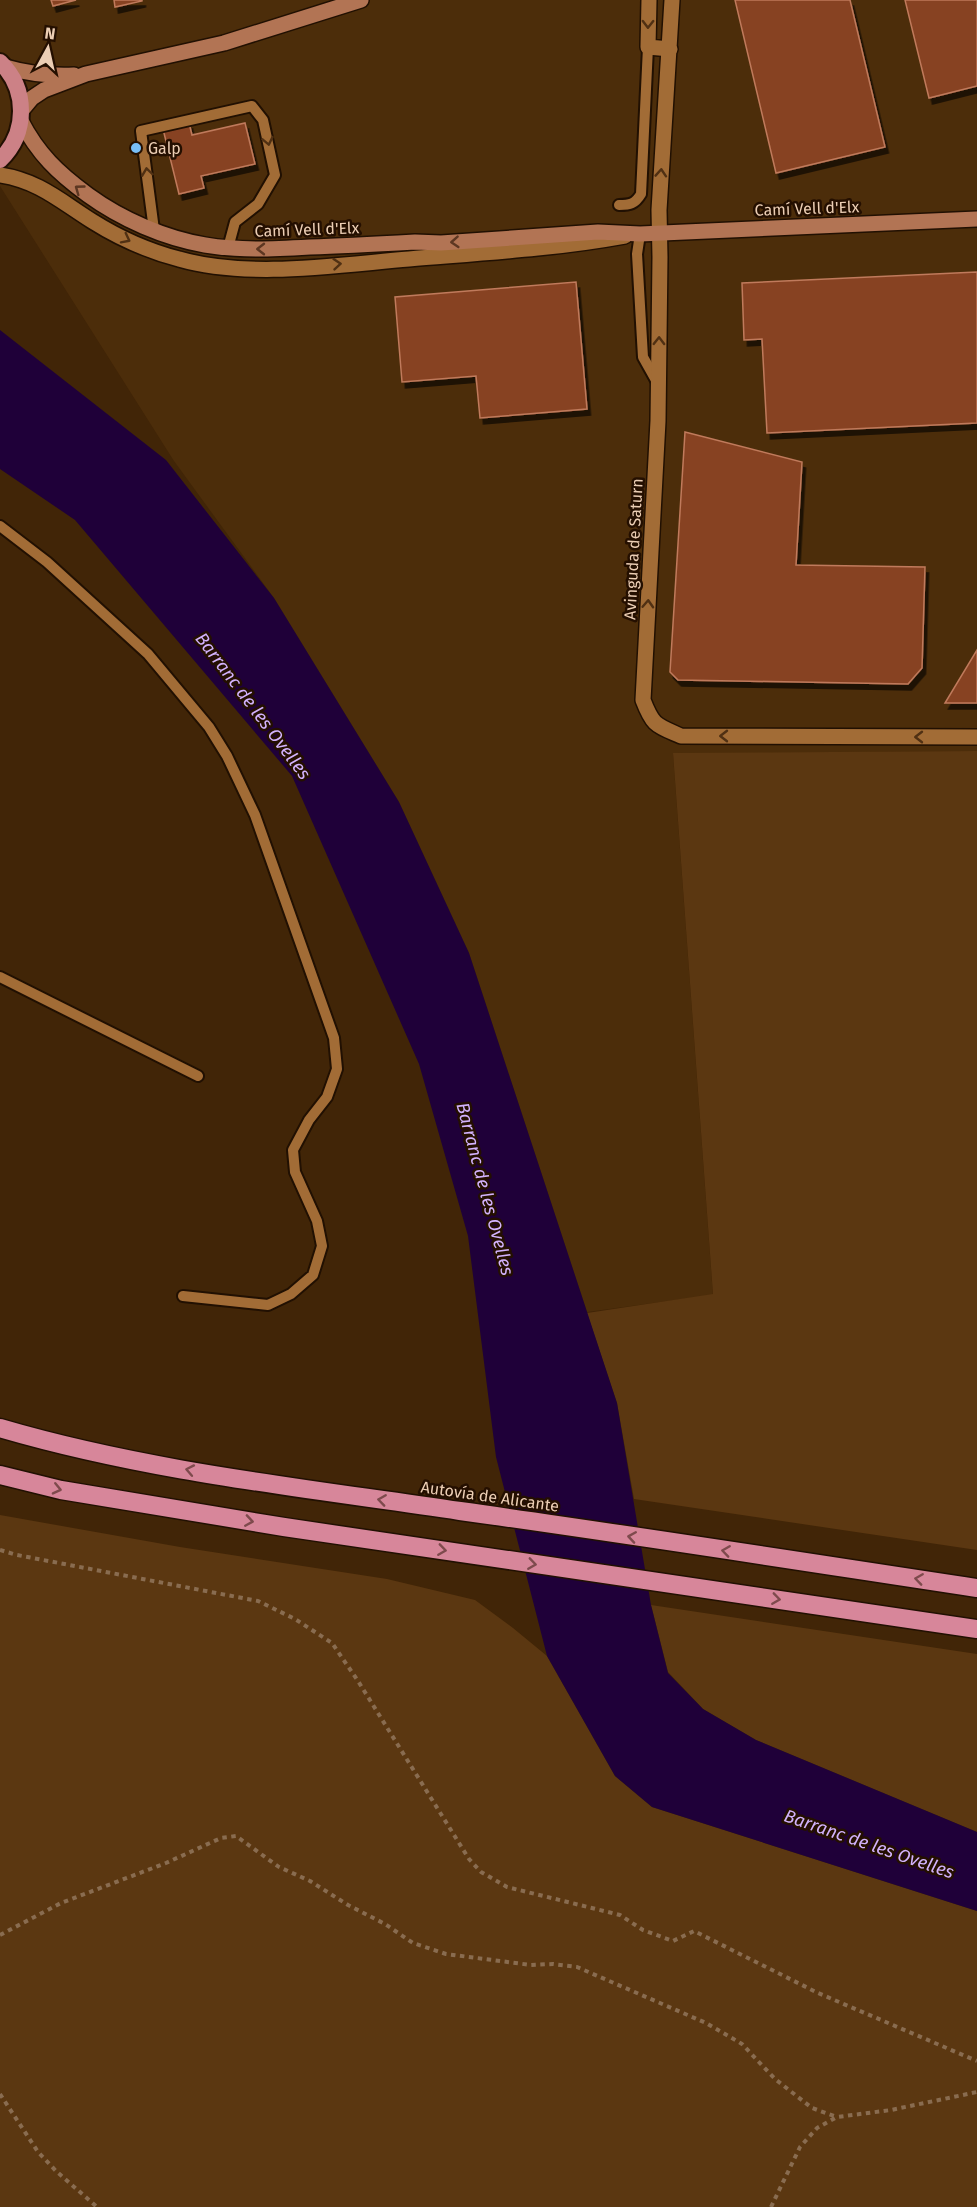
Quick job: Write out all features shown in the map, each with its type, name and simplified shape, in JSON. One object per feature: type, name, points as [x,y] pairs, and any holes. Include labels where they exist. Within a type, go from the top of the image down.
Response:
[{"type":"highway","points":[[0,160],[11,147],[21,115],[17,87],[3,64]]},
{"type":"highway","name":"Autovía de Alicante","points":[[0,1428],[55,1444],[247,1481],[977,1588]]},
{"type":"highway","points":[[0,1475],[61,1490],[284,1527],[977,1629]]},
{"type":"main road","points":[[21,115],[32,98],[44,90],[86,74],[224,43],[361,0]]},
{"type":"main road","points":[[3,64],[24,73],[40,75],[86,74]]},
{"type":"main road","name":"Camí Vell d'Elx","points":[[21,115],[39,152],[68,181],[111,210],[154,230],[203,245],[228,248],[260,250],[416,242],[441,243],[598,232],[639,234],[977,219]]},
{"type":"street","points":[[649,0],[648,47],[670,49]]},
{"type":"street","name":"Avinguda de Saturn","points":[[672,0],[658,210],[658,385],[643,700],[650,719],[681,736],[977,737]]},
{"type":"street","name":"Camí Vell d'Elx","points":[[0,175],[42,188],[92,221],[132,243],[182,260],[209,266],[272,270],[507,250],[597,241],[639,234]]},
{"type":"lane","points":[[619,205],[630,205],[637,201],[641,194],[648,47]]},
{"type":"lane","points":[[154,230],[141,131],[217,112],[252,106],[263,120],[275,175],[258,204],[235,222],[228,248]]},
{"type":"lane","points":[[639,234],[637,254],[643,357],[658,385]]},
{"type":"lane","points":[[0,526],[47,562],[148,654],[208,727],[227,756],[255,815],[334,1038],[337,1069],[327,1097],[309,1120],[293,1150],[295,1172],[317,1221],[322,1246],[313,1275],[291,1294],[268,1305],[183,1296]]},
{"type":"lane","points":[[0,977],[198,1076]]},
{"type":"path","points":[[0,1550],[258,1601],[295,1619],[332,1643],[469,1859],[481,1872],[507,1887],[620,1915],[643,1930],[673,1941],[694,1931],[818,1993],[977,2061]]},
{"type":"path","points":[[0,1935],[61,1903],[166,1863],[221,1838],[236,1836],[279,1867],[310,1881],[348,1905],[385,1924],[413,1943],[456,1955],[531,1965],[553,1964],[577,1967],[706,2023],[742,2044],[775,2079],[812,2108],[837,2117]]},
{"type":"path","points":[[771,2207],[800,2147],[817,2128],[837,2117],[891,2110],[977,2092]]},
{"type":"path","points":[[0,2094],[39,2152],[56,2171],[97,2207]]},
{"type":"shaded area","points":[[0,0],[977,0],[977,751],[673,754],[713,1295],[587,1312],[469,953],[399,802],[274,598],[174,461],[0,186]]},
{"type":"shaded area","points":[[977,751],[977,1550],[634,1499],[617,1403],[587,1313],[713,1294],[673,753]]},
{"type":"shaded area","points":[[0,1515],[180,1547],[387,1579],[475,1600],[547,1656],[615,1776],[652,1807],[977,1911],[977,2207],[0,2207]]},
{"type":"shaded area","points":[[651,1605],[977,1654],[977,1832],[756,1740],[703,1709],[668,1672]]},
{"type":"water","name":"Barranc de les Ovelles","points":[[0,330],[166,460],[274,598],[399,802],[469,953],[617,1403],[651,1605],[668,1673],[703,1709],[756,1740],[977,1832],[977,1911],[652,1807],[615,1776],[547,1656],[496,1457],[468,1236],[419,1064],[292,776],[75,520],[0,469]]},
{"type":"building","points":[[51,0],[76,0],[53,6]]},
{"type":"building","points":[[114,0],[142,0],[142,1],[115,7]]},
{"type":"building","points":[[735,0],[850,0],[885,147],[776,173]]},
{"type":"building","points":[[905,0],[977,0],[977,86],[929,98]]},
{"type":"building","points":[[189,123],[192,135],[245,123],[255,164],[201,176],[204,188],[179,194],[163,129]]},
{"type":"building","points":[[977,272],[977,423],[767,433],[762,339],[744,340],[742,283]]},
{"type":"building","points":[[576,282],[587,409],[480,418],[476,376],[402,382],[395,297]]},
{"type":"building","points":[[685,432],[802,462],[796,565],[925,567],[922,668],[908,684],[678,680],[670,672]]},
{"type":"building","points":[[977,650],[977,703],[945,703]]},
{"type":"place","name":"Galp","points":[[136,148]]}]
